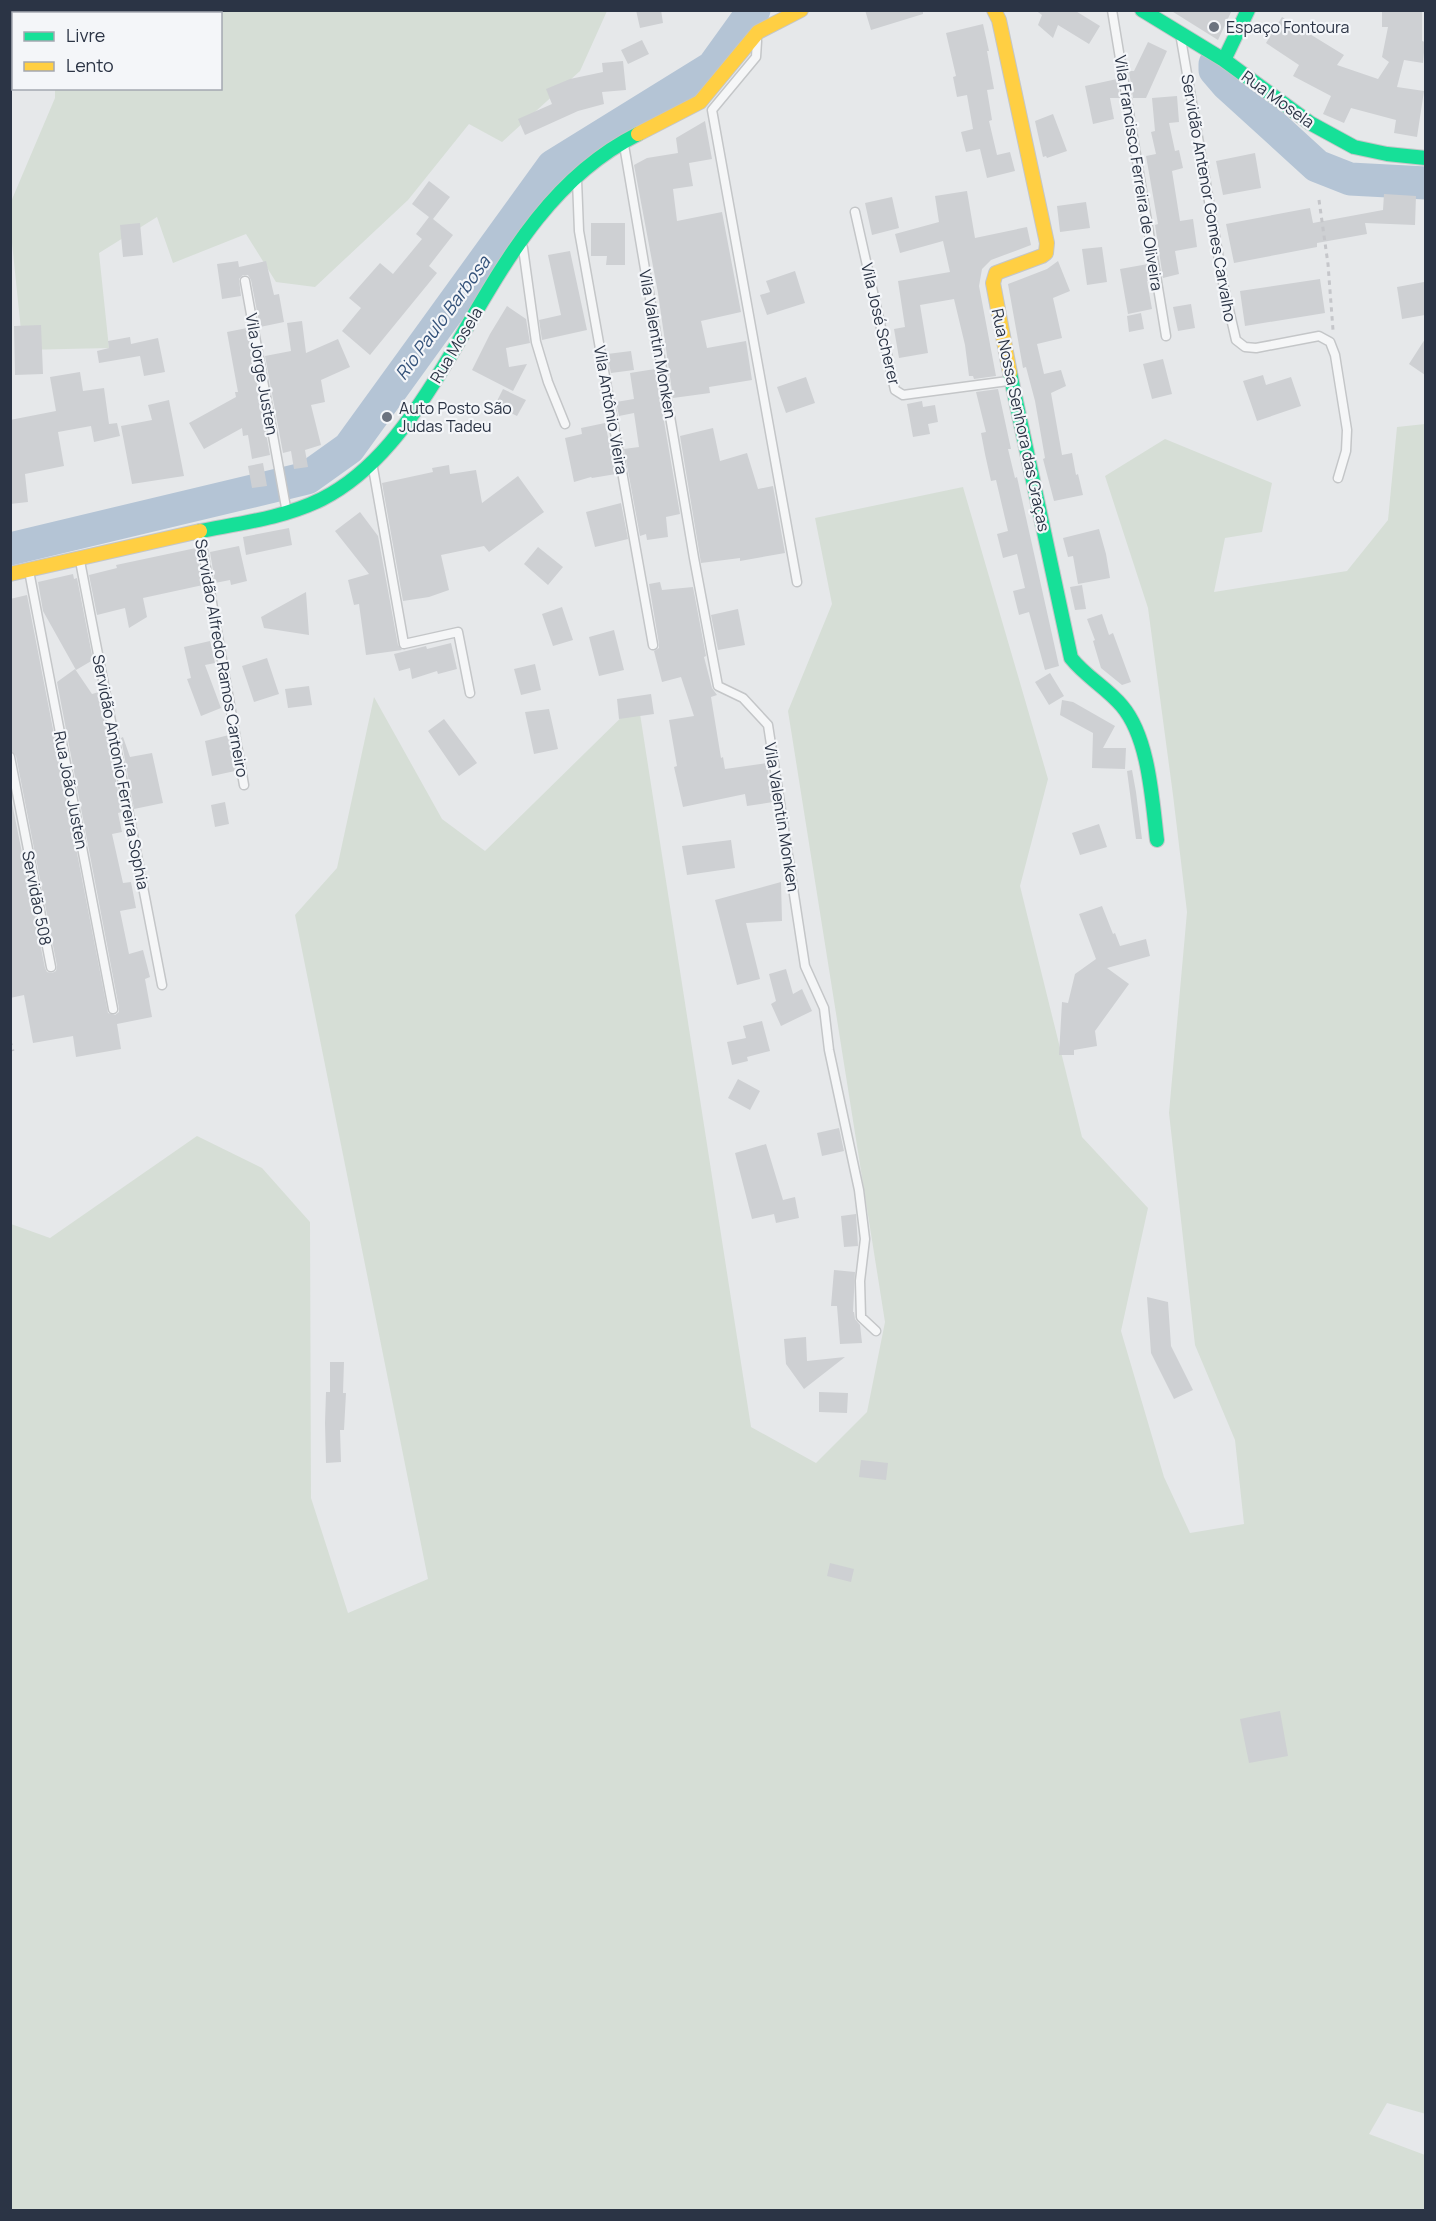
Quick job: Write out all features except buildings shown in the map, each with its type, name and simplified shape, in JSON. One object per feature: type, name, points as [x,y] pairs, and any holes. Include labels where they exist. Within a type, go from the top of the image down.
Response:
[{"type":"street","name":"Rua Mosela","points":[[10,574],[200,531],[288,514],[324,498],[372,464],[416,411],[522,238],[549,202],[577,174],[623,141],[700,102],[758,32],[801,10]]},
{"type":"street","name":"Rua Nossa Senhora das Graças","points":[[994,10],[1002,31],[1047,243],[1046,253],[1042,256],[996,273],[993,282],[1011,380],[1071,658],[1079,670],[1124,708],[1130,720],[1139,740],[1150,790],[1157,840]]},
{"type":"street","points":[[1224,60],[1248,10]]},
{"type":"street","name":"Rua Mosela","points":[[1150,13],[1224,60],[1310,123],[1354,147],[1387,154],[1425,158]]},
{"type":"lane","name":"Vila Francisco Ferreira de Oliveira","points":[[1112,10],[1136,142],[1166,336]]},
{"type":"lane","points":[[758,32],[756,57],[712,110],[797,582]]},
{"type":"lane","name":"Servidão Antenor Gomes Carvalho","points":[[1180,33],[1224,288],[1236,340],[1245,347],[1256,348],[1318,336],[1330,342],[1335,355]]},
{"type":"lane","name":"Vila Valentin Monken","points":[[623,141],[718,686],[743,698],[768,725],[805,966],[824,1008],[829,1050],[859,1190],[865,1239],[860,1281],[861,1317],[876,1331]]},
{"type":"lane","name":"Vila Antônio Vieira","points":[[577,174],[579,231],[653,645]]},
{"type":"lane","name":"Vila José Scherer","points":[[855,212],[894,390],[903,395],[1011,380]]},
{"type":"lane","points":[[522,238],[536,342],[548,382],[566,424]]},
{"type":"lane","name":"Vila Jorge Justen","points":[[245,280],[288,514]]},
{"type":"lane","points":[[1335,355],[1347,430],[1346,451],[1338,478]]},
{"type":"lane","points":[[372,464],[404,644],[458,632],[470,693]]},
{"type":"lane","name":"Servidão Alfredo Ramos Carneiro","points":[[200,531],[244,785]]},
{"type":"lane","name":"Servidão Antonio Ferreira Sophia","points":[[80,558],[162,985]]},
{"type":"lane","name":"Rua João Justen","points":[[29,570],[113,1009]]},
{"type":"lane","name":"Servidão 508","points":[[10,757],[51,967]]},
{"type":"path","points":[[1318,200],[1328,264],[1335,355]]},
{"type":"path","points":[[10,1041],[12,1051]]},
{"type":"shaded area","points":[[607,11],[580,71],[502,142],[469,124],[408,200],[315,287],[276,282],[246,234],[173,263],[157,217],[99,253],[109,348],[23,350],[10,204],[55,98],[55,90],[222,90],[222,12],[67,12]]},
{"type":"shaded area","points":[[1425,424],[1426,2114],[1387,2103],[1369,2134],[1425,2155],[1425,2210],[11,2210],[11,1224],[50,1238],[197,1136],[262,1168],[310,1222],[311,1498],[348,1613],[428,1579],[295,915],[337,868],[374,697],[442,819],[485,851],[638,701],[751,1427],[816,1463],[867,1412],[885,1322],[788,711],[832,604],[815,518],[963,487],[1048,779],[1020,886],[1082,1137],[1148,1208],[1121,1331],[1164,1477],[1190,1533],[1244,1524],[1235,1440],[1195,1345],[1169,1113],[1187,912],[1173,795],[1148,608],[1105,476],[1165,439],[1272,483],[1262,532],[1225,538],[1214,592],[1347,571],[1388,520],[1397,427]]},
{"type":"waterway","name":"Rio Paulo Barbosa","points":[[10,549],[307,478],[349,448],[553,166],[713,67],[754,10]]},
{"type":"waterway","name":"Rio Paulo Barbosa","points":[[1215,64],[1215,70],[1227,84],[1317,166],[1350,179],[1426,183]]},
{"type":"traffic: fast","points":[[1142,10],[1224,60],[1310,123],[1354,147],[1387,154],[1426,158]]},
{"type":"traffic: fast","points":[[1224,60],[1248,10]]},
{"type":"traffic: fast","points":[[200,531],[262,519],[308,506],[341,488],[375,460],[417,408],[501,270],[547,207],[573,179],[604,155],[638,134]]},
{"type":"traffic: fast","points":[[1010,373],[1071,658],[1122,706],[1131,719],[1144,752],[1148,770],[1157,840]]},
{"type":"traffic: slow","points":[[638,134],[700,102],[758,32],[801,10]]},
{"type":"traffic: slow","points":[[994,10],[999,20],[1047,243],[1046,253],[1042,256],[996,273],[993,283],[1010,373]]},
{"type":"traffic: slow","points":[[10,574],[200,531]]},
{"type":"place","name":"Espaço Fontoura","points":[[1214,27]]},
{"type":"place","name":"Auto Posto São Judas Tadeu","points":[[387,417]]}]
